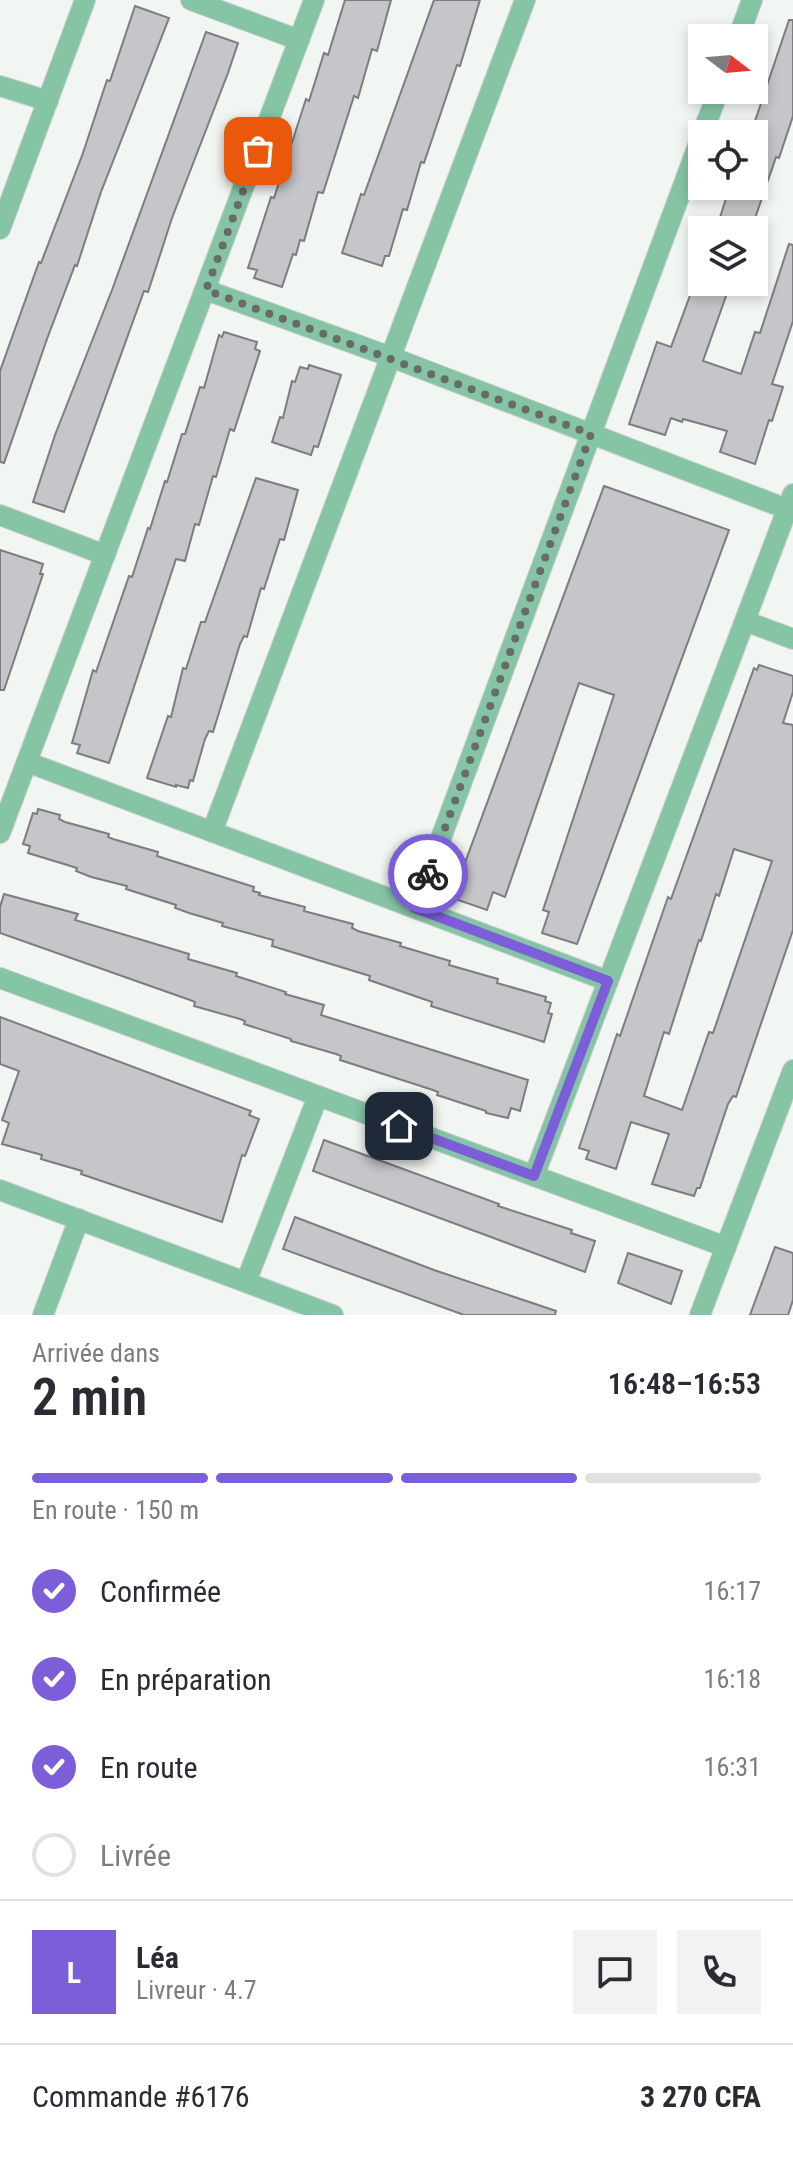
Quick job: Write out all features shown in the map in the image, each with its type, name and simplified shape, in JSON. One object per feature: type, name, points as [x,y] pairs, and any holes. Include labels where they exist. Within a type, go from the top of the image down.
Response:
[{"type":"street","points":[[0,229],[85,0]]},
{"type":"street","points":[[191,0],[299,40]]},
{"type":"street","points":[[0,833],[314,0]]},
{"type":"street","points":[[212,832],[525,0]]},
{"type":"street","points":[[743,24],[752,0]]},
{"type":"street","points":[[0,86],[48,101]]},
{"type":"street","points":[[415,908],[688,173]]},
{"type":"street","points":[[206,290],[591,434],[790,502],[534,1176]]},
{"type":"street","points":[[0,515],[105,555]]},
{"type":"street","points":[[745,621],[793,639]]},
{"type":"street","points":[[27,762],[608,981]]},
{"type":"street","points":[[0,978],[726,1247]]},
{"type":"street","points":[[700,1315],[793,1070]]},
{"type":"street","points":[[246,1282],[318,1096]]},
{"type":"street","points":[[0,1190],[333,1315]]},
{"type":"street","points":[[43,1315],[79,1219]]},
{"type":"building","points":[[345,0],[391,0],[377,51],[372,49],[358,98],[354,96],[323,193],[318,192],[304,241],[300,240],[296,255],[293,254],[282,287],[254,278],[257,270],[248,268],[306,99],[309,101],[324,53],[328,55]]},
{"type":"building","points":[[434,0],[480,0],[460,66],[457,65],[424,163],[421,162],[407,210],[403,209],[389,256],[385,256],[382,266],[342,253]]},
{"type":"building","points":[[135,6],[169,18],[101,192],[4,463],[0,462],[0,371],[83,153],[107,80],[110,81]]},
{"type":"building","points":[[789,20],[793,20],[793,116],[768,180],[768,120],[755,120],[761,104],[768,104],[768,82]]},
{"type":"building","points":[[206,32],[238,43],[172,218],[148,292],[144,291],[64,512],[33,502],[55,435],[112,290]]},
{"type":"building","points":[[726,200],[761,200],[756,216],[720,216]]},
{"type":"building","points":[[789,244],[793,245],[793,321],[772,384],[783,387],[755,464],[720,452],[727,431],[671,418],[665,435],[629,424],[657,342],[671,347],[690,296],[726,296],[703,361],[741,374],[755,332],[760,333]]},
{"type":"building","points":[[224,332],[257,342],[255,349],[260,351],[234,431],[230,429],[216,477],[213,476],[199,525],[195,524],[185,561],[176,559],[109,763],[77,753],[80,745],[72,743],[93,670],[96,672],[182,434],[185,434],[200,387],[204,388],[219,335],[222,337]]},
{"type":"building","points":[[309,365],[341,375],[318,447],[314,446],[311,455],[272,442],[280,417],[283,418],[292,381],[295,382],[300,367],[308,369]]},
{"type":"building","points":[[256,478],[298,490],[284,540],[280,539],[264,589],[261,588],[247,637],[244,636],[240,644],[213,732],[209,731],[205,739],[193,781],[190,780],[188,788],[147,778],[168,716],[171,717],[183,668],[186,669],[201,622],[205,622]]},
{"type":"building","points":[[604,486],[729,530],[577,944],[542,933],[549,912],[543,910],[614,695],[579,683],[505,897],[493,892],[487,910],[452,898]]},
{"type":"building","points":[[0,550],[43,564],[40,574],[43,574],[4,690],[0,690]]},
{"type":"building","points":[[759,665],[793,676],[793,692],[783,723],[793,725],[793,930],[736,1097],[733,1096],[728,1104],[700,1188],[694,1196],[652,1184],[669,1134],[631,1122],[616,1169],[586,1159],[589,1151],[579,1148],[668,897],[671,899],[754,668],[757,670]],"holes":[[[734,849],[772,861],[713,1033],[709,1032],[682,1110],[644,1096],[664,1032],[669,1034],[699,940],[716,894],[719,896]]]},
{"type":"building","points":[[38,809],[60,815],[59,819],[65,822],[158,852],[157,856],[254,887],[253,891],[259,895],[353,924],[352,928],[358,931],[450,961],[449,965],[498,979],[497,983],[546,997],[545,1001],[551,1003],[548,1013],[552,1014],[544,1042],[431,1006],[432,1002],[369,980],[370,976],[272,946],[273,940],[222,926],[223,923],[126,889],[127,886],[91,877],[76,871],[77,868],[28,853],[30,846],[23,844],[33,813],[37,814]]},
{"type":"building","points":[[4,894],[78,914],[75,920],[189,954],[188,959],[237,973],[236,976],[324,1005],[321,1015],[528,1080],[520,1111],[511,1108],[508,1118],[486,1113],[437,1095],[438,1092],[433,1090],[340,1060],[341,1056],[336,1054],[291,1041],[244,1024],[245,1021],[240,1019],[194,1006],[195,1002],[190,1000],[0,933],[0,907]]},
{"type":"building","points":[[0,1017],[251,1111],[249,1115],[259,1119],[245,1156],[242,1155],[222,1222],[81,1174],[82,1171],[41,1159],[42,1155],[2,1144],[9,1123],[2,1120],[19,1071],[0,1064]]},
{"type":"building","points":[[324,1140],[595,1241],[585,1272],[313,1171]]},
{"type":"building","points":[[295,1217],[434,1270],[556,1311],[555,1315],[464,1315],[283,1249]]},
{"type":"building","points":[[775,1247],[793,1253],[793,1300],[788,1315],[750,1315]]},
{"type":"building","points":[[628,1253],[682,1271],[671,1304],[618,1283]]},
{"type":"way so far","points":[[258,151],[206,290],[591,434],[428,874]]},
{"type":"route","points":[[399,1126],[534,1176],[608,981],[415,908],[428,874]]}]
